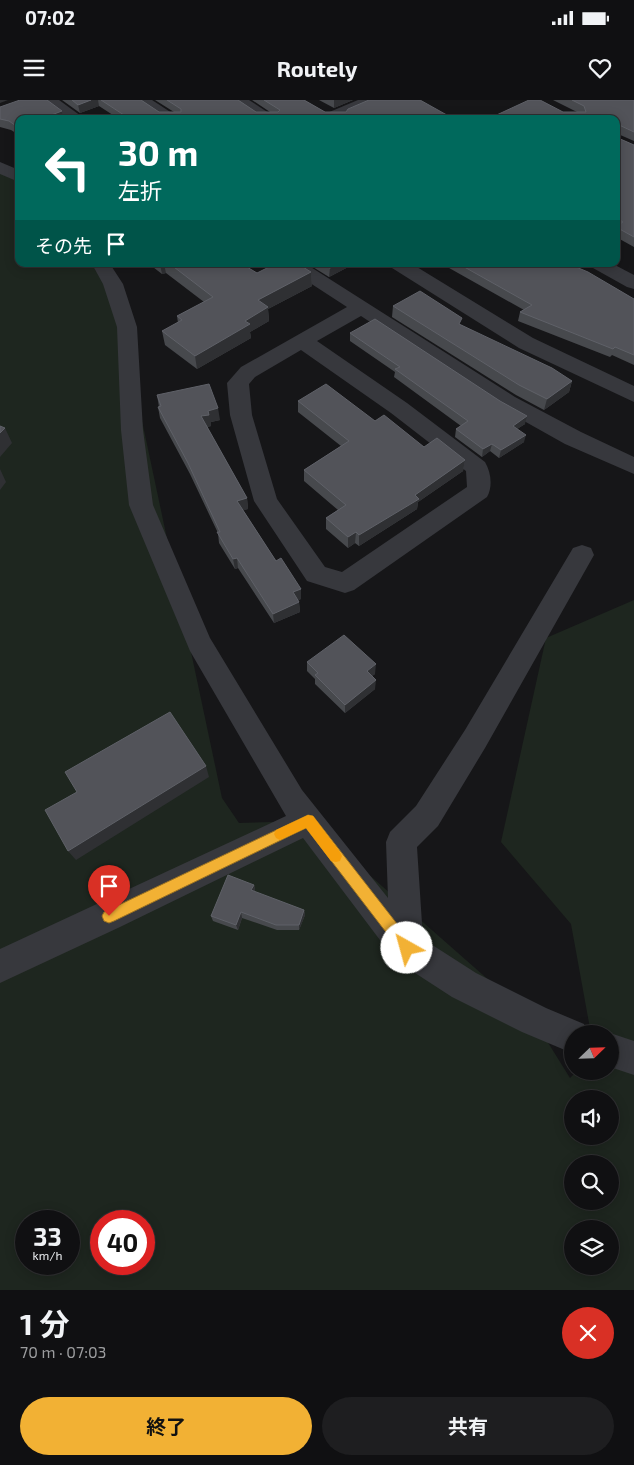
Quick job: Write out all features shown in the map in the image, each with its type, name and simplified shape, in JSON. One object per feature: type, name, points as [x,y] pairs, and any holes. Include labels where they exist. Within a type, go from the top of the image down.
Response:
[{"type":"street","points":[[49,100],[71,115]]},
{"type":"street","points":[[142,100],[166,115]]},
{"type":"street","points":[[238,100],[263,115]]},
{"type":"street","points":[[340,115],[371,100]]},
{"type":"street","points":[[318,108],[332,115]]},
{"type":"street","points":[[0,167],[15,175]]},
{"type":"street","points":[[104,267],[113,284],[127,327],[132,430],[141,505],[199,643],[292,800],[407,948],[464,985],[564,1033]]},
{"type":"street","points":[[299,267],[507,402],[573,438],[634,466]]},
{"type":"street","points":[[404,267],[526,343],[634,395]]},
{"type":"street","points":[[605,267],[634,283]]},
{"type":"street","points":[[302,341],[399,408],[477,468],[479,491],[345,583],[316,574],[266,501],[241,415],[238,383],[248,372],[302,341],[361,308]]},
{"type":"street","points":[[407,948],[402,842],[427,816],[437,801],[582,555]]},
{"type":"street","points":[[0,966],[109,916],[308,820]]},
{"type":"street","points":[[619,1053],[634,1058]]},
{"type":"shaded area","points":[[0,171],[15,179],[15,267],[99,267],[113,284],[222,798],[239,823],[308,821],[534,1020],[564,1068],[564,1080],[619,1080],[619,1025],[589,1025],[571,924],[501,842],[546,638],[634,600],[634,1290],[0,1290]]},
{"type":"building","points":[[20,100],[47,100],[62,111],[51,115],[15,115],[15,125],[9,121],[0,119],[0,107]]},
{"type":"building","points":[[72,100],[91,100],[78,105]]},
{"type":"building","points":[[101,100],[141,100],[159,112],[181,112],[181,109],[167,100],[238,100],[256,112],[278,112],[280,110],[264,100],[304,100],[325,112],[346,112],[348,109],[369,100],[420,100],[447,115],[124,115]]},
{"type":"building","points":[[529,100],[540,100],[563,112],[586,112],[584,106],[572,100],[634,100],[634,132],[620,125],[620,115],[497,115]]},
{"type":"building","points":[[620,139],[634,145],[634,237],[620,229],[620,224],[623,222],[620,220]]},
{"type":"building","points":[[174,267],[247,267],[257,273],[269,267],[303,267],[311,272],[258,300],[268,307],[245,321],[250,324],[195,356],[162,331],[182,320],[177,316],[213,297]]},
{"type":"building","points":[[464,267],[576,267],[588,272],[634,299],[634,355],[615,347],[613,349],[520,312],[532,305]]},
{"type":"building","points":[[420,291],[462,318],[459,324],[552,368],[572,381],[547,399],[519,385],[393,306]]},
{"type":"building","points":[[375,319],[500,401],[527,416],[513,426],[526,435],[501,450],[492,444],[483,449],[456,429],[468,421],[395,369],[400,367],[350,333]]},
{"type":"building","points":[[209,384],[218,408],[208,411],[209,415],[201,416],[247,498],[237,501],[276,561],[281,558],[301,589],[293,592],[299,602],[273,614],[237,558],[233,559],[217,532],[220,532],[188,463],[158,407],[161,406],[157,395]]},
{"type":"building","points":[[326,384],[375,421],[384,415],[424,447],[437,438],[465,460],[415,495],[419,499],[359,535],[356,532],[348,537],[326,518],[346,505],[304,470],[349,441],[298,401]]},
{"type":"building","points":[[0,426],[5,428],[0,433]]},
{"type":"building","points":[[344,635],[376,664],[367,671],[376,680],[345,705],[315,675],[318,673],[307,662]]},
{"type":"building","points":[[170,712],[206,766],[68,851],[45,810],[77,792],[65,772]]},
{"type":"building","points":[[228,875],[254,885],[251,890],[304,910],[299,925],[276,925],[241,912],[236,925],[211,916]]},
{"type":"slow traffic","points":[[280,834],[308,820],[336,856]]},
{"type":"route","points":[[109,916],[308,820],[407,948]]}]
